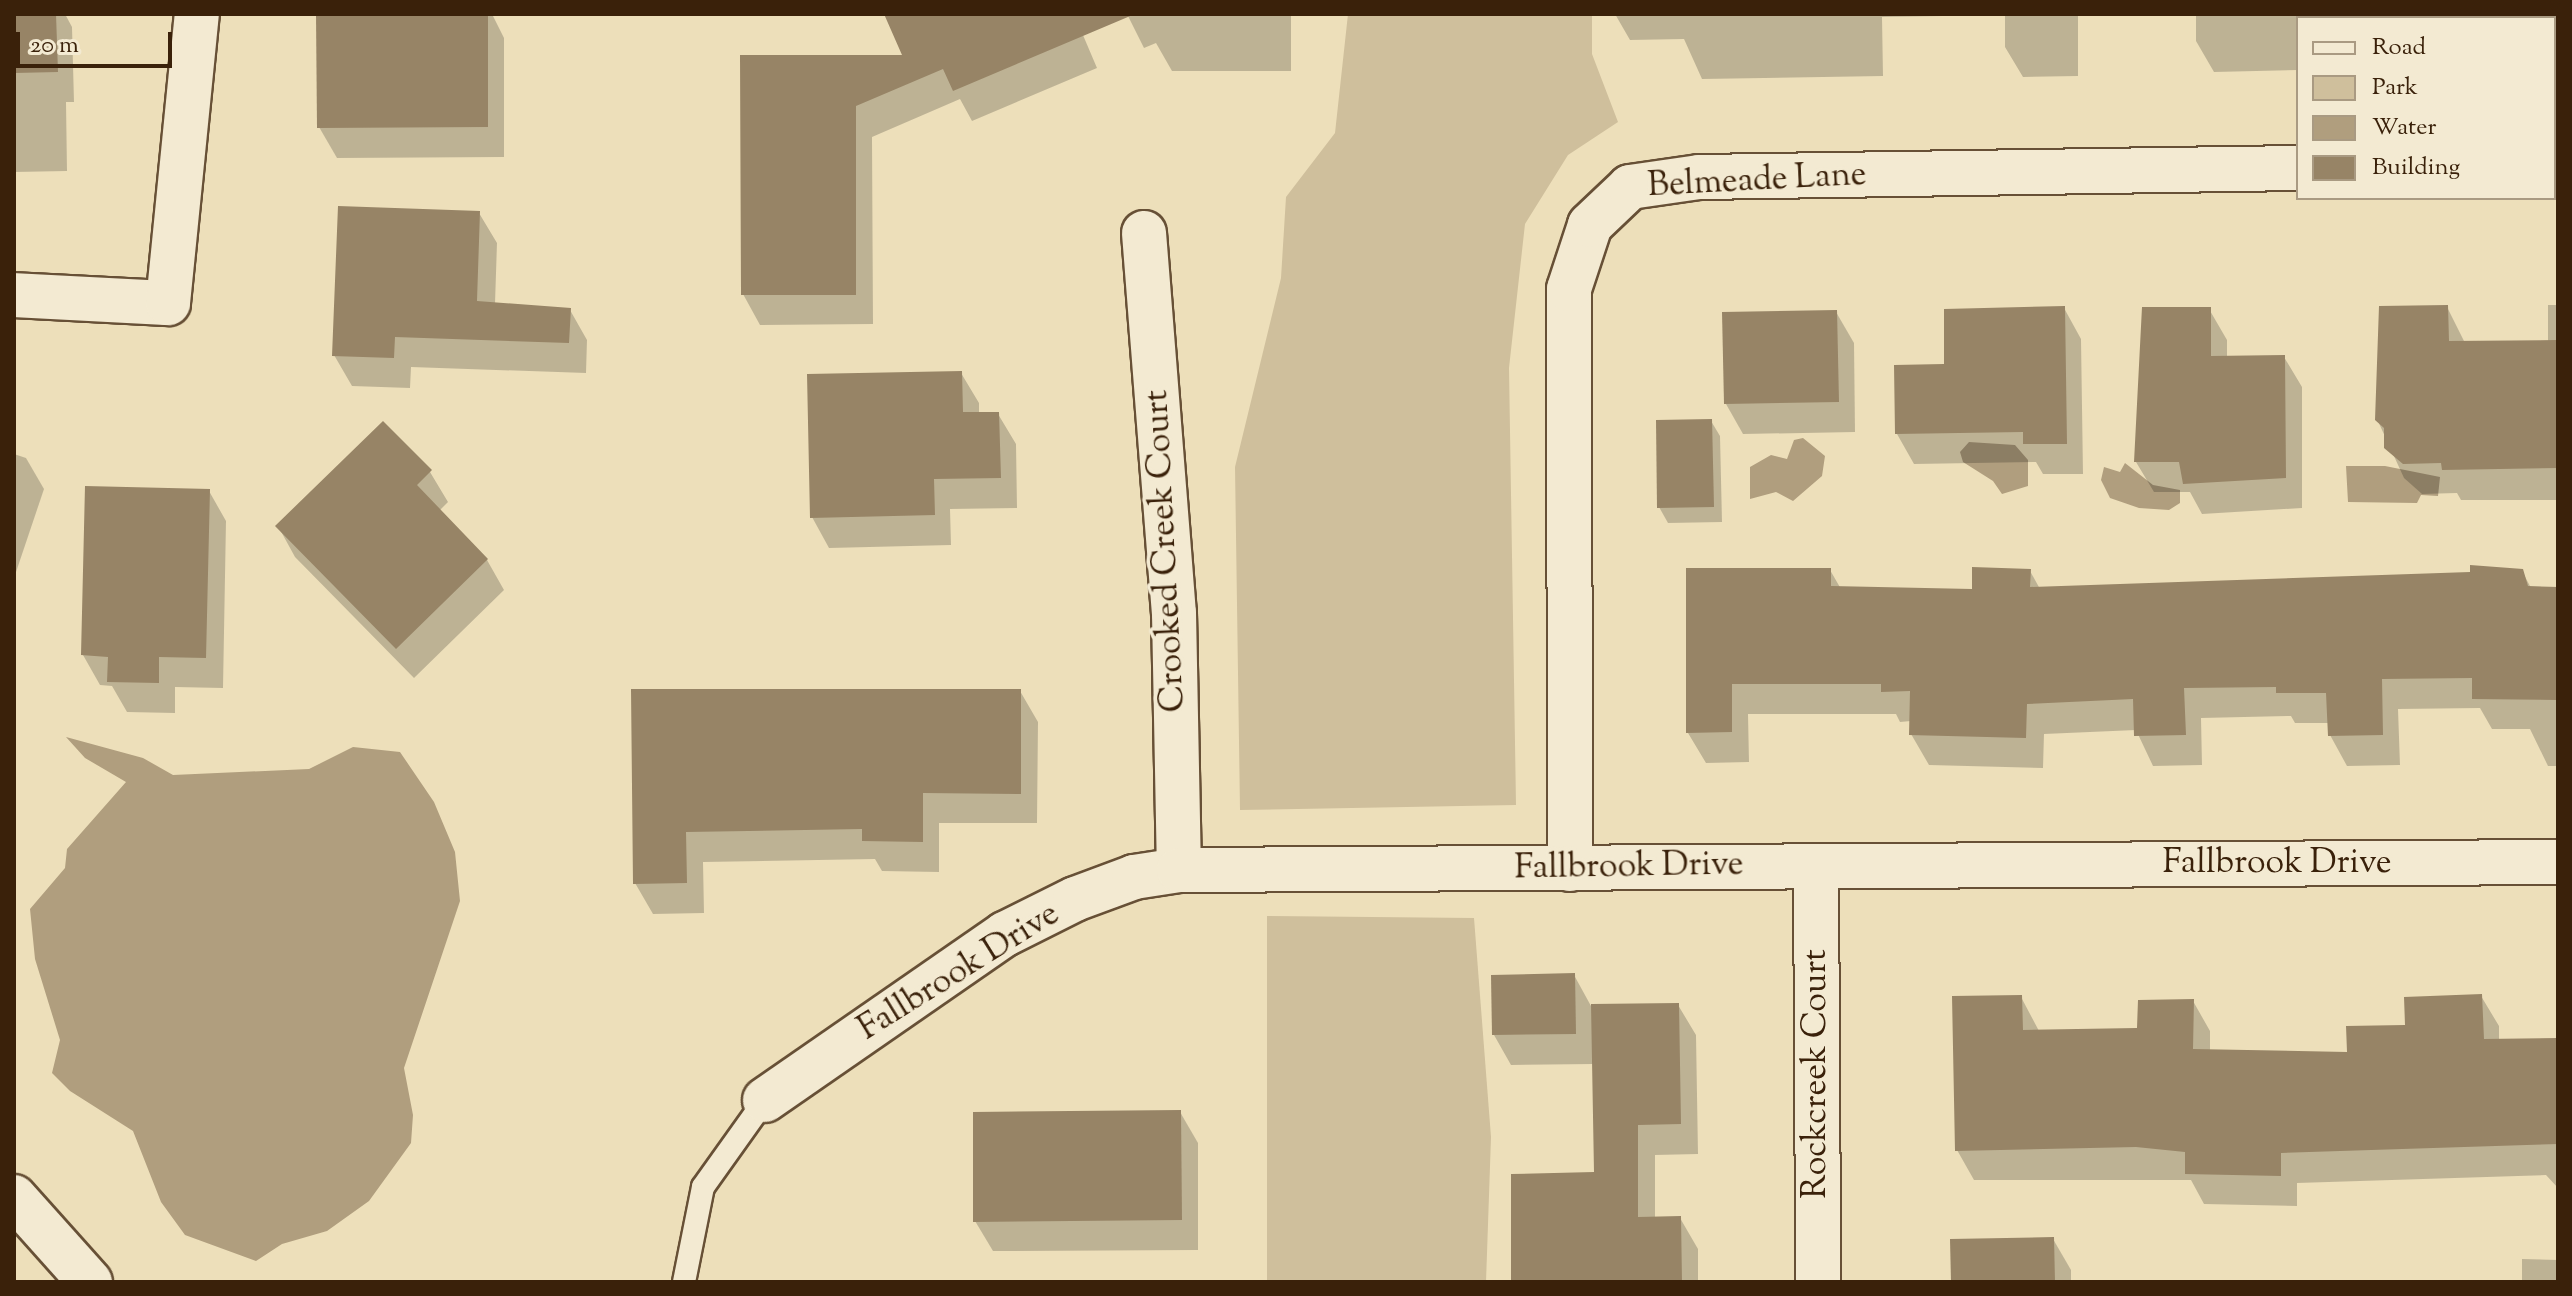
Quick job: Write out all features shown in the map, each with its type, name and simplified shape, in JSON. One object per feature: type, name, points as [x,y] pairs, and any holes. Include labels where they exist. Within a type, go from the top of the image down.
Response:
[{"type":"street","points":[[14,295],[168,303],[197,14]]},
{"type":"street","name":"Belmeade Lane","points":[[1570,869],[1569,289],[1590,225],[1630,187],[1699,177],[2296,168]]},
{"type":"street","name":"Crooked Creek Court","points":[[1144,233],[1174,613],[1179,870]]},
{"type":"street","name":"Fallbrook Drive","points":[[765,1100],[1005,934],[1089,894],[1134,877],[1179,870],[1570,869],[1703,863],[1816,866],[2558,862]]},
{"type":"street","name":"Rockcreek Court","points":[[1816,866],[1818,1282]]},
{"type":"street","points":[[14,1197],[90,1282]]},
{"type":"lane","points":[[684,1282],[703,1187],[765,1100]]},
{"type":"green space","points":[[1348,14],[1592,14],[1592,54],[1618,122],[1568,155],[1525,224],[1509,368],[1516,805],[1240,810],[1235,467],[1281,278],[1286,197],[1335,133]]},
{"type":"green space","points":[[1267,916],[1474,918],[1491,1137],[1486,1282],[1267,1282]]},
{"type":"water","points":[[1803,438],[1825,456],[1822,476],[1793,501],[1776,492],[1750,499],[1750,467],[1771,455],[1787,459],[1794,440]]},
{"type":"water","points":[[1969,442],[2015,445],[2028,460],[2028,486],[2002,494],[1993,481],[1963,462],[1960,452]]},
{"type":"water","points":[[2125,463],[2153,485],[2180,490],[2180,503],[2169,510],[2139,508],[2110,498],[2101,480],[2104,467],[2120,472]]},
{"type":"water","points":[[2346,466],[2385,466],[2440,477],[2438,496],[2421,495],[2417,503],[2348,502]]},
{"type":"water","points":[[66,737],[143,758],[173,775],[309,769],[353,747],[400,752],[434,802],[455,852],[460,901],[404,1068],[413,1115],[411,1143],[369,1201],[327,1231],[282,1244],[256,1261],[185,1235],[161,1202],[133,1131],[70,1091],[52,1073],[60,1040],[35,959],[30,909],[65,868],[67,849],[126,782],[85,758]]},
{"type":"building","points":[[14,14],[56,14],[58,72],[14,73]]},
{"type":"building","points":[[316,14],[488,14],[488,127],[317,128]]},
{"type":"building","points":[[884,14],[1135,14],[953,91],[943,69],[856,106],[856,295],[741,295],[740,55],[902,55]]},
{"type":"building","points":[[338,206],[480,211],[477,301],[571,308],[569,343],[395,337],[394,358],[332,356]]},
{"type":"building","points":[[2448,305],[2449,341],[2558,340],[2558,468],[2442,470],[2441,463],[2403,464],[2384,448],[2384,428],[2375,420],[2379,306]]},
{"type":"building","points":[[2065,306],[2067,444],[2023,444],[2023,432],[1895,434],[1894,365],[1944,364],[1944,309]]},
{"type":"building","points":[[2142,307],[2211,307],[2211,356],[2285,355],[2286,478],[2183,484],[2179,462],[2134,462]]},
{"type":"building","points":[[1837,310],[1839,402],[1724,404],[1722,312]]},
{"type":"building","points":[[962,371],[963,412],[999,412],[1001,478],[934,479],[935,515],[810,518],[807,374]]},
{"type":"building","points":[[1712,419],[1714,507],[1657,508],[1656,420]]},
{"type":"building","points":[[383,421],[432,470],[417,485],[488,559],[396,649],[275,526]]},
{"type":"building","points":[[85,486],[210,489],[206,658],[159,657],[159,683],[107,682],[108,657],[81,655]]},
{"type":"building","points":[[2470,565],[2523,569],[2528,586],[2558,587],[2558,700],[2472,699],[2472,678],[2382,679],[2383,735],[2328,736],[2326,693],[2276,693],[2276,687],[2184,688],[2186,735],[2134,736],[2133,699],[2027,704],[2026,738],[1909,735],[1910,691],[1881,692],[1881,684],[1732,684],[1732,732],[1686,733],[1686,568],[1831,568],[1831,586],[1972,589],[1972,567],[2031,569],[2030,587],[2470,572]]},
{"type":"building","points":[[631,689],[1021,689],[1021,794],[923,793],[923,842],[862,841],[862,829],[686,832],[687,883],[633,884]]},
{"type":"building","points":[[1575,973],[1576,1034],[1492,1035],[1491,975]]},
{"type":"building","points":[[2482,994],[2484,1039],[2558,1038],[2558,1144],[2281,1153],[2281,1176],[2185,1174],[2185,1152],[2136,1147],[1955,1151],[1952,996],[2022,995],[2023,1030],[2137,1028],[2138,1000],[2194,999],[2193,1049],[2347,1052],[2346,1026],[2405,1025],[2404,997]]},
{"type":"building","points":[[1679,1003],[1681,1124],[1638,1125],[1638,1217],[1681,1216],[1682,1282],[1511,1282],[1511,1174],[1594,1172],[1591,1004]]},
{"type":"building","points":[[1181,1110],[1182,1220],[973,1222],[973,1112]]},
{"type":"building","points":[[2054,1237],[2055,1282],[1951,1282],[1950,1239]]}]
